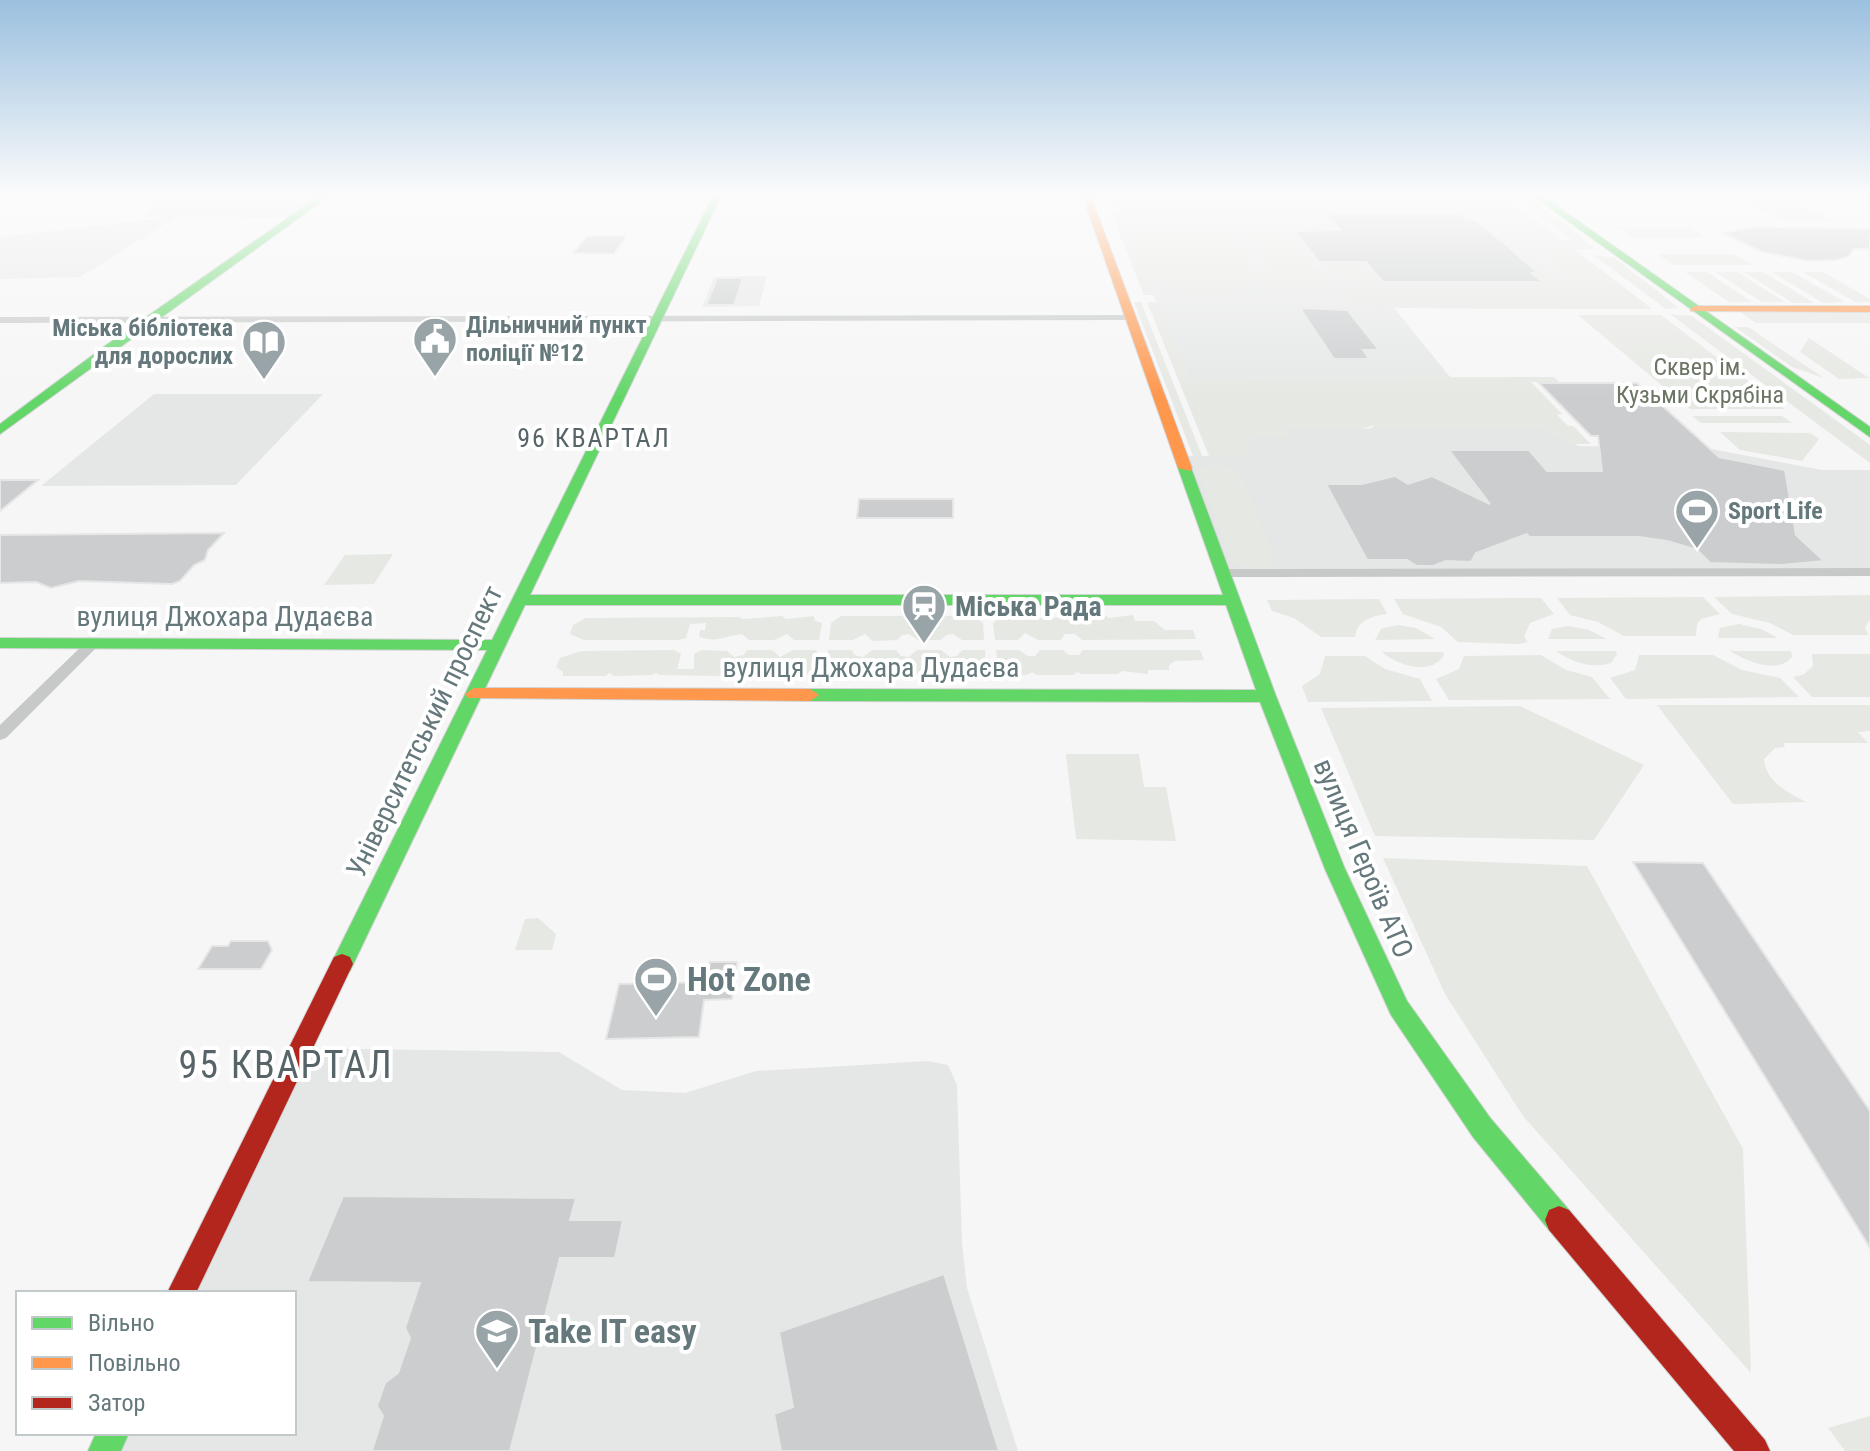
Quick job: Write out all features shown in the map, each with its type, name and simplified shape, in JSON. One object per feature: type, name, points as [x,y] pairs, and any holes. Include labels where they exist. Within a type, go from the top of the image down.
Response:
[{"type":"street","points":[[0,430],[232,262]]},
{"type":"street","name":"Університетський проспект","points":[[182,1291],[685,262]]},
{"type":"street","name":"вулиця Героїв АТО","points":[[1110,262],[1267,696],[1335,869],[1399,1008],[1482,1128],[1754,1451]]},
{"type":"street","points":[[1629,262],[1870,433]]},
{"type":"street","points":[[1695,309],[1870,309]]},
{"type":"street","points":[[0,320],[1130,317]]},
{"type":"street","points":[[1223,573],[1870,572]]},
{"type":"street","points":[[520,600],[1233,600]]},
{"type":"street","name":"вулиця Джохара Дудаєва","points":[[0,643],[498,645]]},
{"type":"street","points":[[0,734],[93,643]]},
{"type":"street","name":"вулиця Джохара Дудаєва","points":[[474,694],[1267,696]]},
{"type":"shaded area","points":[[0,262],[105,262],[80,277],[0,279]]},
{"type":"shaded area","points":[[1139,262],[1590,262],[1652,309],[1394,308],[1450,377],[1189,378]]},
{"type":"shaded area","points":[[767,276],[759,306],[702,307],[714,277]]},
{"type":"shaded area","points":[[154,394],[323,394],[236,485],[41,486]]},
{"type":"shaded area","points":[[1284,428],[1543,429],[1579,446],[1706,448],[1822,470],[1870,470],[1870,572],[1223,573],[1180,456],[1243,456],[1252,437],[1288,437]]},
{"type":"shaded area","points":[[300,1048],[559,1052],[622,1090],[685,1093],[756,1071],[928,1061],[948,1065],[957,1085],[962,1243],[967,1288],[1018,1451],[104,1451],[112,1435],[296,1435],[296,1291],[182,1291]]},
{"type":"green space","points":[[1131,262],[1140,262],[1154,295],[1144,295]]},
{"type":"green space","points":[[1143,262],[1251,262],[1259,275],[1272,275],[1263,262],[1311,262],[1334,292],[1269,292],[1260,278],[1253,286],[1241,291],[1207,295],[1189,293],[1160,285]]},
{"type":"green space","points":[[1356,262],[1393,308],[1356,307],[1340,288],[1358,288],[1347,273],[1328,273],[1320,263]]},
{"type":"green space","points":[[1360,262],[1364,262],[1381,283],[1543,282],[1535,274],[1540,273],[1527,262],[1537,262],[1568,287],[1380,286]]},
{"type":"green space","points":[[1555,262],[1591,262],[1652,309],[1398,308],[1382,288],[1572,288],[1561,276],[1566,275],[1553,264],[1558,264]]},
{"type":"green space","points":[[1602,262],[1620,262],[1679,308],[1666,309]]},
{"type":"green space","points":[[1669,262],[1747,262],[1752,265],[1674,265]]},
{"type":"green space","points":[[1685,272],[1707,272],[1752,302],[1729,302]]},
{"type":"green space","points":[[1715,272],[1737,272],[1785,302],[1762,302]]},
{"type":"green space","points":[[1744,272],[1763,272],[1814,303],[1793,303]]},
{"type":"green space","points":[[1772,272],[1792,272],[1845,302],[1823,303]]},
{"type":"green space","points":[[1803,272],[1823,272],[1870,299],[1870,302],[1855,302]]},
{"type":"green space","points":[[1134,302],[1141,302],[1202,456],[1193,456]]},
{"type":"green space","points":[[1147,302],[1157,302],[1189,378],[1554,377],[1559,382],[1531,382],[1562,414],[1557,415],[1591,444],[1569,444],[1542,429],[1370,429],[1375,425],[1360,429],[1285,428],[1288,437],[1252,437],[1244,456],[1209,456]]},
{"type":"green space","points":[[1740,312],[1870,312],[1870,323],[1756,323]]},
{"type":"green space","points":[[1670,314],[1692,316],[1870,445],[1870,463]]},
{"type":"green space","name":"Сквер ім. Кузьми Скрябіна","points":[[1578,315],[1661,315],[1785,409],[1690,409]]},
{"type":"green space","points":[[1735,327],[1748,327],[1824,378],[1792,367]]},
{"type":"green space","points":[[1809,338],[1869,378],[1839,379],[1800,352]]},
{"type":"green space","points":[[1692,416],[1782,416],[1792,423],[1701,423]]},
{"type":"green space","points":[[1720,432],[1810,433],[1819,439],[1802,461],[1740,450]]},
{"type":"green space","points":[[1218,463],[1240,472],[1275,558],[1267,567],[1248,568],[1231,561],[1198,470]]},
{"type":"green space","points":[[393,554],[374,584],[324,585],[345,555]]},
{"type":"green space","points":[[1870,595],[1870,620],[1865,627],[1868,635],[1793,635],[1770,623],[1732,614],[1714,597]]},
{"type":"green space","points":[[1703,597],[1720,614],[1701,619],[1697,624],[1696,636],[1624,636],[1598,622],[1570,615],[1557,598]]},
{"type":"green space","points":[[1541,598],[1554,614],[1530,623],[1524,637],[1528,642],[1518,644],[1458,642],[1441,627],[1403,614],[1394,599]]},
{"type":"green space","points":[[1379,599],[1387,614],[1362,623],[1355,637],[1321,637],[1294,618],[1272,611],[1267,600]]},
{"type":"green space","points":[[1105,615],[1109,618],[1133,615],[1135,621],[1154,621],[1165,630],[1193,630],[1196,639],[1082,640],[1075,634],[1065,634],[1061,640],[1038,640],[1025,633],[1018,640],[995,640],[993,623],[1002,616],[1067,618]]},
{"type":"green space","points":[[782,616],[786,619],[814,616],[815,621],[822,623],[819,640],[794,640],[787,634],[774,640],[749,640],[742,634],[706,639],[699,637],[706,623],[690,624],[686,638],[678,640],[584,640],[570,634],[573,625],[586,618],[743,619]]},
{"type":"green space","points":[[841,616],[903,616],[907,619],[911,616],[974,616],[983,623],[984,640],[962,640],[953,634],[941,640],[918,640],[909,634],[897,640],[873,641],[865,634],[853,640],[829,640],[831,623]]},
{"type":"green space","points":[[1739,624],[1761,629],[1778,638],[1718,638],[1720,628]]},
{"type":"green space","points":[[1398,625],[1416,628],[1435,639],[1375,640],[1381,629]]},
{"type":"green space","points":[[1568,626],[1589,630],[1607,639],[1548,639],[1552,629]]},
{"type":"green space","points":[[674,650],[681,654],[677,669],[694,669],[694,654],[702,650],[727,651],[734,657],[744,655],[747,650],[772,650],[780,657],[793,650],[817,650],[815,667],[806,675],[783,675],[779,672],[774,675],[732,673],[727,676],[656,673],[614,676],[610,673],[605,676],[563,676],[563,672],[556,667],[560,658],[581,651]]},
{"type":"green space","points":[[828,650],[852,650],[854,655],[863,657],[872,650],[896,650],[901,656],[909,657],[917,650],[941,650],[950,657],[957,656],[962,650],[985,650],[986,667],[980,670],[979,675],[953,672],[949,675],[912,675],[907,672],[903,675],[866,675],[861,672],[834,675],[833,670],[826,667]]},
{"type":"green space","points":[[996,650],[1019,650],[1028,656],[1035,656],[1040,650],[1063,650],[1069,655],[1079,655],[1083,650],[1200,650],[1204,660],[1175,661],[1169,665],[1169,670],[1148,670],[1148,674],[1122,671],[1118,674],[1077,672],[1073,675],[1037,675],[1032,672],[1023,675],[998,667]]},
{"type":"green space","points":[[1556,651],[1616,651],[1617,654],[1611,663],[1589,665]]},
{"type":"green space","points":[[1730,651],[1791,651],[1792,657],[1770,666],[1744,659]]},
{"type":"green space","points":[[1382,652],[1443,652],[1444,655],[1431,666],[1414,667]]},
{"type":"green space","points":[[1812,654],[1870,654],[1870,697],[1812,697],[1793,677],[1803,675],[1813,666]]},
{"type":"green space","points":[[1541,655],[1566,670],[1592,677],[1610,699],[1449,700],[1436,679],[1459,669],[1464,656]]},
{"type":"green space","points":[[1639,655],[1713,655],[1742,670],[1780,678],[1799,697],[1626,699],[1610,678],[1635,670]]},
{"type":"green space","points":[[1325,656],[1365,656],[1385,669],[1420,679],[1432,701],[1308,702],[1302,686],[1320,674]]},
{"type":"green space","points":[[1657,705],[1870,705],[1870,731],[1858,732],[1868,743],[1783,743],[1785,747],[1775,748],[1764,759],[1773,780],[1806,802],[1733,804]]},
{"type":"green space","points":[[1520,706],[1644,765],[1594,840],[1375,836],[1321,708]]},
{"type":"green space","points":[[1066,754],[1139,754],[1144,787],[1166,787],[1176,841],[1076,839]]},
{"type":"green space","points":[[1383,858],[1587,866],[1743,1149],[1751,1373],[1523,1116],[1445,994]]},
{"type":"green space","points":[[538,918],[556,934],[552,950],[515,950],[525,919]]},
{"type":"green space","points":[[1870,1416],[1870,1451],[1845,1451],[1828,1428]]},
{"type":"building","points":[[1319,262],[1525,262],[1538,273],[1532,273],[1542,282],[1383,282],[1366,262]]},
{"type":"building","points":[[717,278],[743,278],[734,305],[706,305]]},
{"type":"building","points":[[1300,308],[1347,310],[1379,350],[1363,350],[1369,359],[1334,359]]},
{"type":"building","points":[[1539,383],[1637,383],[1719,457],[1785,470],[1796,535],[1824,561],[1782,565],[1710,563],[1697,550],[1667,541],[1639,537],[1529,537],[1527,534],[1476,553],[1471,562],[1446,561],[1433,566],[1417,566],[1407,560],[1367,560],[1326,484],[1362,484],[1395,476],[1408,484],[1432,476],[1490,504],[1449,450],[1529,450],[1547,471],[1602,471],[1598,436],[1591,436]]},
{"type":"building","points":[[0,480],[38,480],[0,511]]},
{"type":"building","points":[[859,499],[953,499],[953,518],[857,518]]},
{"type":"building","points":[[224,533],[208,550],[205,560],[194,565],[180,581],[172,584],[79,581],[51,588],[36,582],[0,583],[0,535]]},
{"type":"building","points":[[1633,862],[1703,863],[1870,1111],[1870,1248]]},
{"type":"building","points":[[231,941],[268,941],[272,950],[261,969],[198,969],[212,946],[228,946]]},
{"type":"building","name":"Hot Zone","points":[[710,962],[737,962],[732,999],[704,1000],[699,1037],[606,1039],[619,984],[707,982]]},
{"type":"building","points":[[343,1196],[576,1198],[570,1220],[623,1220],[615,1258],[560,1258],[510,1451],[372,1451],[383,1416],[377,1406],[385,1383],[398,1373],[410,1338],[405,1328],[420,1283],[307,1282]]},
{"type":"building","points":[[944,1274],[999,1451],[781,1451],[774,1414],[793,1407],[779,1332]]},
{"type":"traffic: fast","points":[[0,430],[232,262]]},
{"type":"traffic: fast","points":[[342,964],[685,262]]},
{"type":"traffic: fast","points":[[1629,262],[1870,433]]},
{"type":"traffic: fast","points":[[1185,468],[1267,696],[1335,869],[1399,1008],[1482,1128],[1559,1220]]},
{"type":"traffic: fast","points":[[520,600],[1233,600]]},
{"type":"traffic: fast","points":[[0,643],[498,645]]},
{"type":"traffic: fast","points":[[810,695],[1267,696]]},
{"type":"traffic: fast","points":[[104,1451],[112,1435]]},
{"type":"traffic: slow","points":[[1110,262],[1185,468]]},
{"type":"traffic: slow","points":[[1695,309],[1870,309]]},
{"type":"traffic: slow","points":[[474,694],[810,695]]},
{"type":"traffic: jam","points":[[182,1291],[342,964]]},
{"type":"traffic: jam","points":[[1559,1220],[1754,1451]]},
{"type":"place","name":"Дільничний пункт поліції №12","points":[[435,378]]},
{"type":"place","name":"Міська бібліотека для дорослих","points":[[264,381]]},
{"type":"place","name":"Sport Life","points":[[1697,550]]},
{"type":"place","name":"Міська Рада","points":[[924,645]]},
{"type":"place","name":"Hot Zone","points":[[656,1018]]},
{"type":"place","name":"Take IT easy","points":[[497,1370]]},
{"type":"district","name":"96 КВАРТАЛ","points":[[594,438]]},
{"type":"district","name":"95 КВАРТАЛ","points":[[286,1065]]}]
